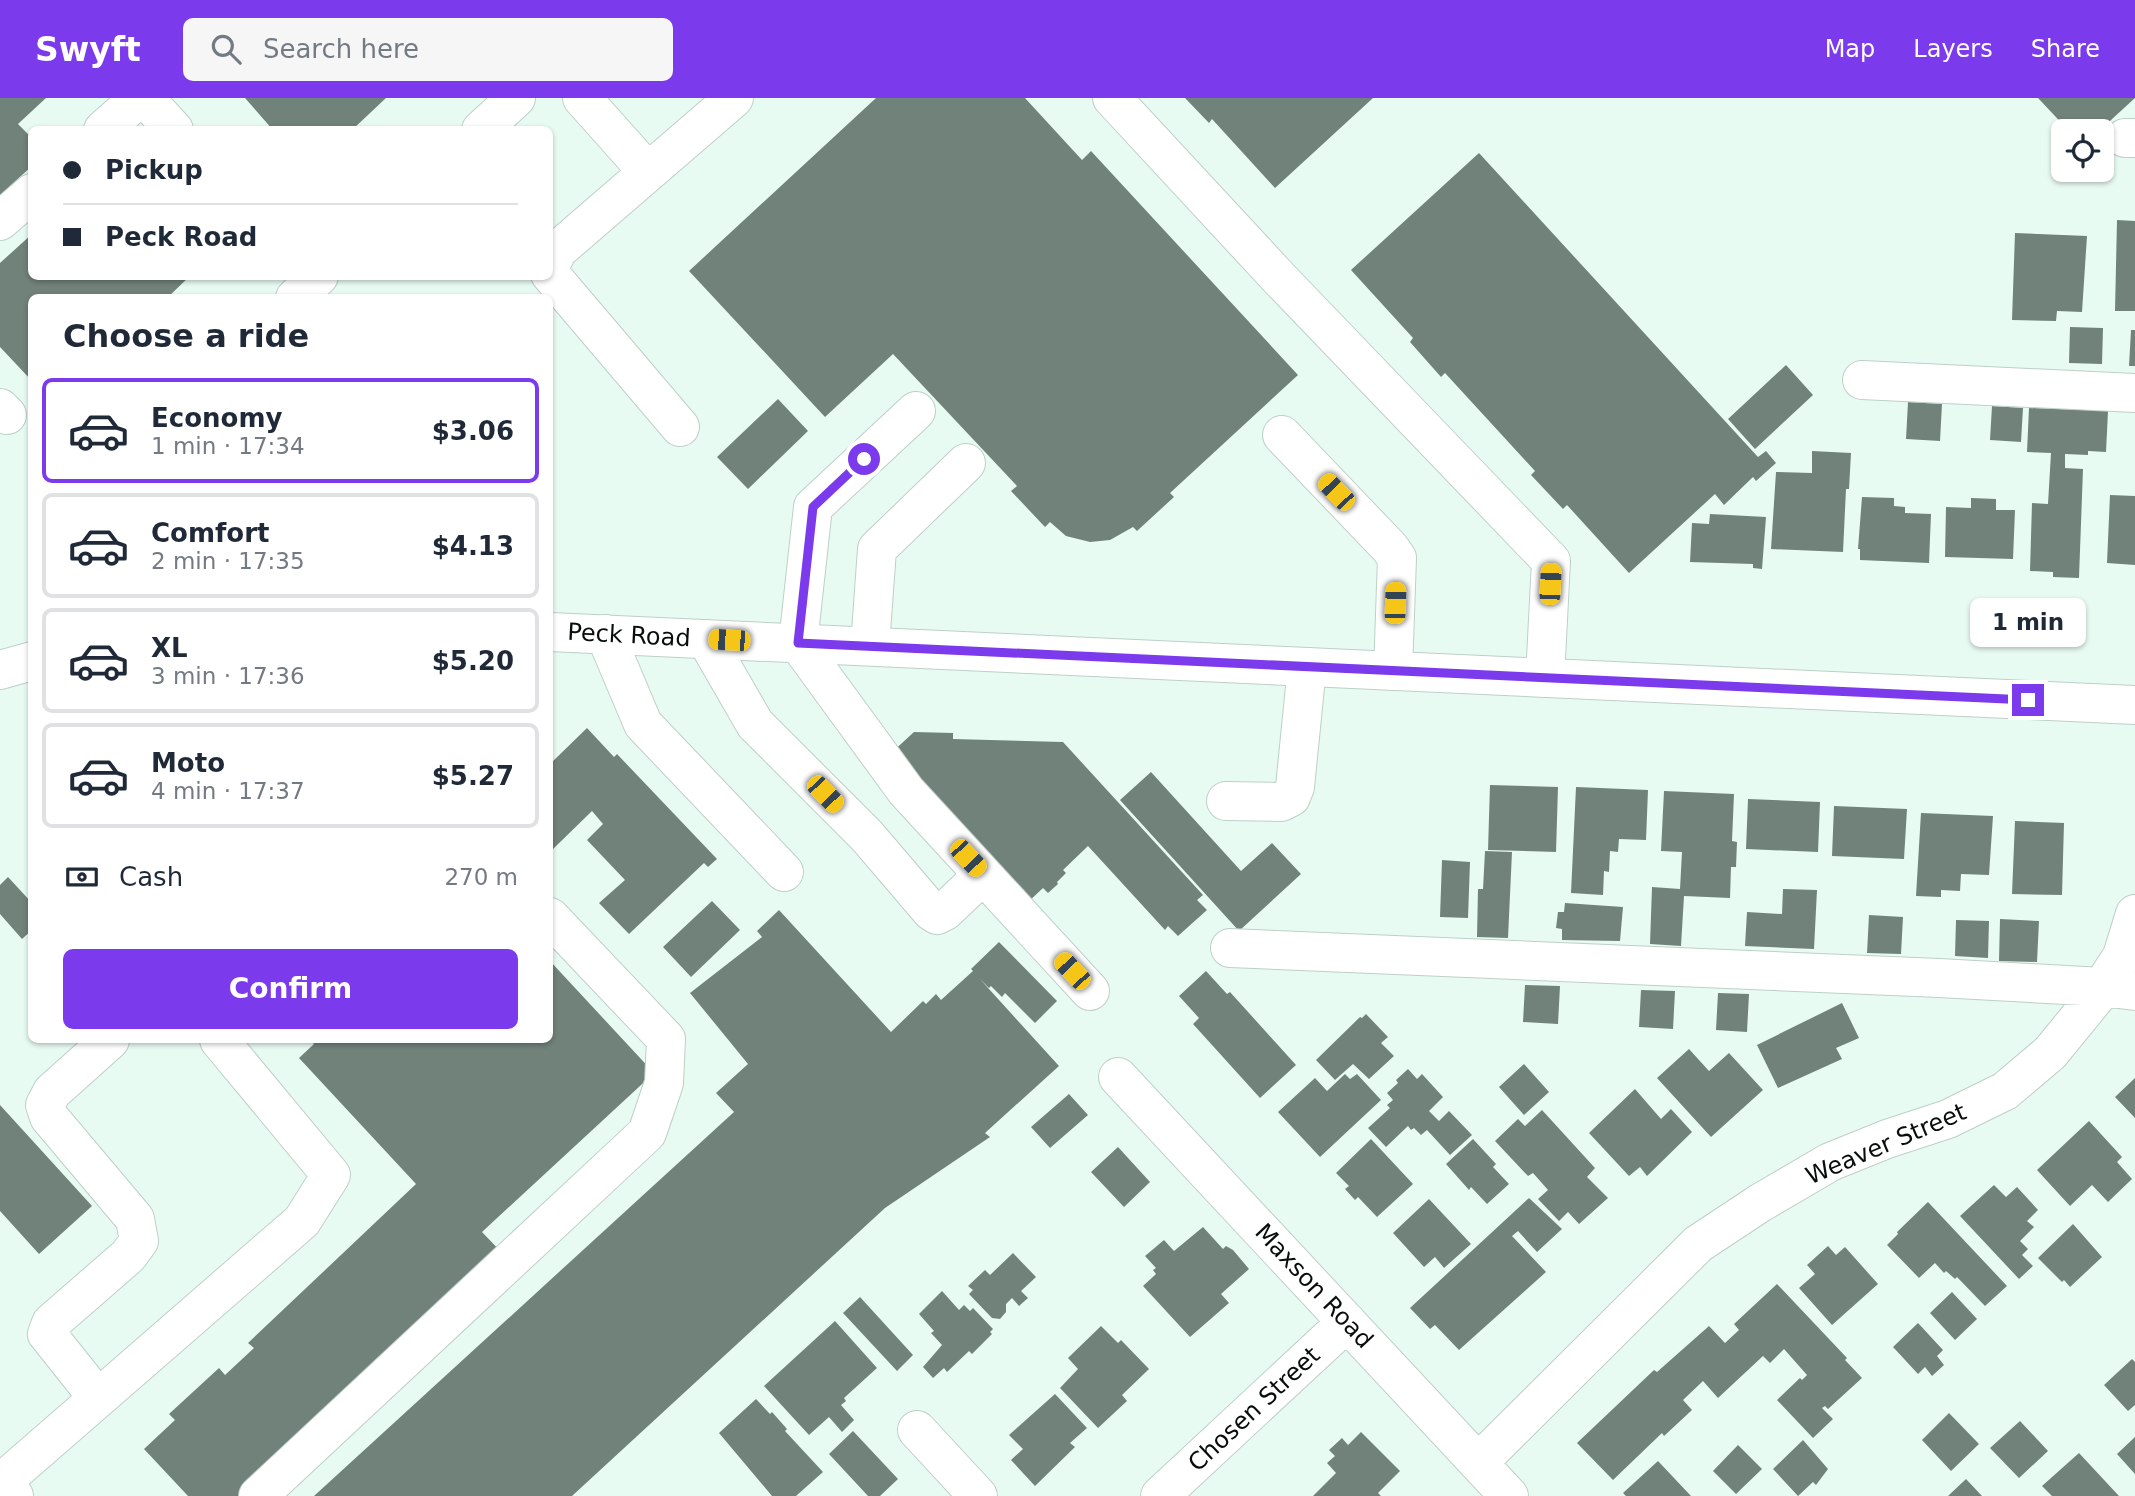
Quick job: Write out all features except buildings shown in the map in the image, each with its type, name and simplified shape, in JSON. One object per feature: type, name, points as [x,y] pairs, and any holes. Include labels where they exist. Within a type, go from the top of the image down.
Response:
[{"type":"street","points":[[108,126],[139,98]]},
{"type":"street","points":[[146,98],[170,126]]},
{"type":"street","points":[[485,126],[516,98]]},
{"type":"street","points":[[582,98],[648,172]]},
{"type":"street","points":[[553,260],[558,250],[734,98]]},
{"type":"street","points":[[1112,98],[1278,277],[1551,561],[1545,677]]},
{"type":"street","points":[[0,221],[28,196]]},
{"type":"street","points":[[553,278],[680,427]]},
{"type":"street","points":[[1862,380],[2135,393]]},
{"type":"street","points":[[915,411],[813,507],[798,643],[906,791],[1090,991]]},
{"type":"street","points":[[1282,435],[1390,548],[1396,558],[1393,671]]},
{"type":"street","points":[[870,646],[877,549],[967,463]]},
{"type":"street","name":"Peck Road","points":[[553,632],[2135,705]]},
{"type":"street","points":[[605,634],[643,724],[784,872]]},
{"type":"street","points":[[706,639],[755,724],[867,836],[931,911],[937,915],[945,911],[983,875]]},
{"type":"street","points":[[0,670],[28,662]]},
{"type":"street","points":[[1226,801],[1281,802],[1291,797],[1295,787],[1307,667]]},
{"type":"street","name":"Weaver Street","points":[[1479,1462],[1698,1244],[1760,1203],[1830,1162],[1948,1119],[2005,1091],[2119,989],[2122,956],[2135,914]]},
{"type":"street","points":[[258,1496],[647,1133],[664,1083],[666,1039],[553,920]]},
{"type":"street","points":[[1230,948],[2119,989]]},
{"type":"street","points":[[98,1398],[47,1334],[51,1323],[128,1256],[139,1241],[135,1219],[50,1117],[45,1105],[52,1092],[107,1043]]},
{"type":"street","points":[[5,1486],[98,1398],[302,1221],[331,1175],[221,1043]]},
{"type":"street","name":"Maxson Road","points":[[1118,1077],[1508,1496]]},
{"type":"street","name":"Chosen Street","points":[[1160,1496],[1348,1322]]},
{"type":"street","points":[[917,1430],[978,1496]]},
{"type":"route","points":[[864,459],[813,507],[798,643],[2028,700]]}]
